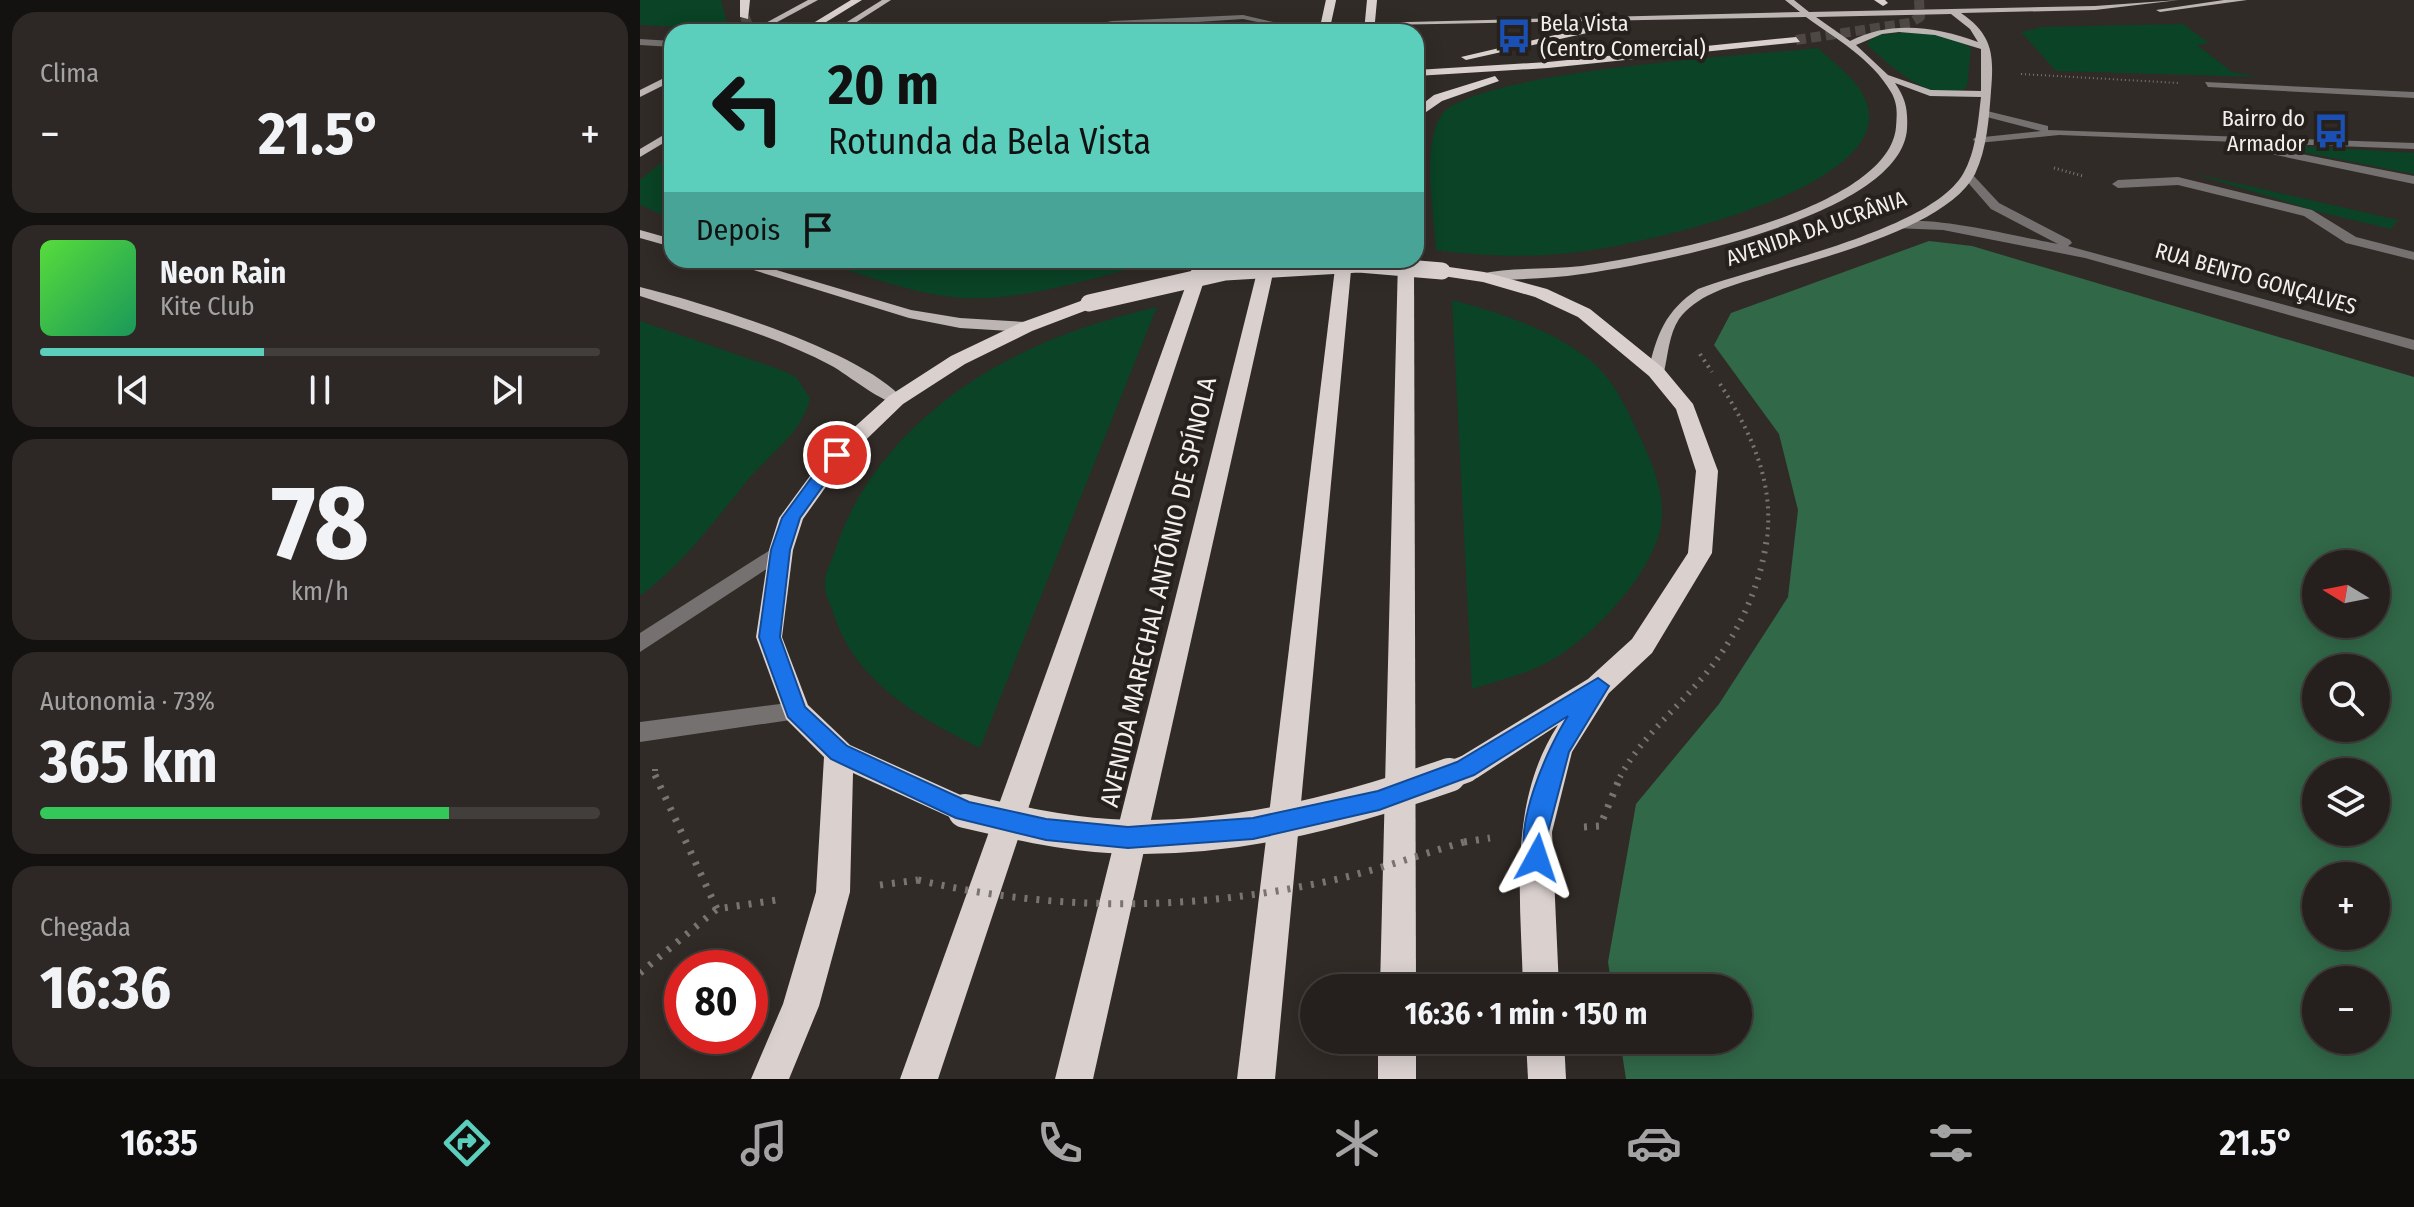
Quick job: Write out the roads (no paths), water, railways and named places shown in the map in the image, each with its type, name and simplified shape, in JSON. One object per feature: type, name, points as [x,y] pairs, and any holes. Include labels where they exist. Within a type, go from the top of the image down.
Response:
[{"type":"highway","points":[[745,0],[745,17]]},
{"type":"highway","points":[[832,15],[847,0]]},
{"type":"highway","points":[[817,24],[857,0]]},
{"type":"highway","points":[[1326,24],[1331,0]]},
{"type":"highway","points":[[1370,24],[1372,0]]},
{"type":"highway","points":[[1424,62],[1491,53],[1611,25]]},
{"type":"highway","points":[[1424,73],[1548,65],[1796,40]]},
{"type":"highway","points":[[1424,110],[1454,91],[1548,65]]},
{"type":"highway","points":[[919,1079],[1200,268]]},
{"type":"highway","name":"AVENIDA MARECHAL ANTÓNIO DE SPÍNOLA","points":[[1074,1079],[1266,268]]},
{"type":"highway","points":[[1292,268],[1225,272],[1089,303],[1026,327],[958,360],[896,400],[837,455],[791,518],[781,550],[769,637],[796,711],[839,753],[965,811],[1046,830],[1128,837],[1253,829],[1379,800],[1466,769],[1598,686],[1642,646],[1700,553],[1707,471],[1686,408],[1656,372],[1584,313],[1541,293],[1484,277],[1406,268]]},
{"type":"highway","points":[[1256,1079],[1343,268]]},
{"type":"highway","points":[[1398,974],[1406,268]]},
{"type":"highway","points":[[1541,974],[1536,832],[1558,750],[1598,686]]},
{"type":"highway","points":[[770,1079],[801,1006],[833,892],[839,753]]},
{"type":"highway","points":[[1397,1054],[1397,1079]]},
{"type":"highway","points":[[1546,1054],[1547,1079]]},
{"type":"main road","points":[[769,24],[814,0]]},
{"type":"main road","points":[[848,24],[887,0]]},
{"type":"main road","name":"AVENIDA DA UCRÂNIA","points":[[1484,277],[1580,270],[1664,256],[1737,236],[1841,199],[1877,176],[1900,149],[1904,135],[1904,109],[1886,77],[1789,0]]},
{"type":"main road","points":[[1934,0],[1964,18],[1988,49],[1983,113],[1968,176]]},
{"type":"main road","points":[[1424,30],[2095,8],[2175,0]]},
{"type":"main road","points":[[1403,24],[2110,14],[2243,0]]},
{"type":"main road","points":[[1848,46],[1870,33],[1901,30],[1948,34],[1988,49]]},
{"type":"main road","points":[[1886,77],[1930,93],[1985,94]]},
{"type":"main road","points":[[640,94],[664,81]]},
{"type":"main road","points":[[640,140],[664,135]]},
{"type":"main road","points":[[640,154],[664,139]]},
{"type":"main road","name":"AVENIDA DA UCRÂNIA","points":[[1656,372],[1667,324],[1676,310],[1703,292],[1899,225],[1951,196],[1968,176]]},
{"type":"main road","points":[[640,234],[664,241]]},
{"type":"main road","points":[[755,268],[909,314],[960,323],[1026,327]]},
{"type":"main road","points":[[640,291],[781,337],[862,373],[896,400]]},
{"type":"street","points":[[1155,19],[1243,17],[1276,24]]},
{"type":"street","points":[[1106,24],[1234,20]]},
{"type":"street","points":[[640,33],[664,34]]},
{"type":"street","points":[[640,42],[664,44]]},
{"type":"street","points":[[2208,84],[2414,95]]},
{"type":"street","points":[[1983,113],[2059,132]]},
{"type":"street","points":[[1978,140],[2059,132],[2220,140],[2274,138],[2414,146]]},
{"type":"street","points":[[2220,140],[2414,180]]},
{"type":"street","name":"RUA BENTO GONÇALVES","points":[[1968,176],[1995,206],[2087,254]]},
{"type":"street","points":[[2118,184],[2178,181],[2193,184],[2308,213],[2351,240],[2414,256]]},
{"type":"street","name":"RUA BENTO GONÇALVES","points":[[1899,225],[1943,226],[2087,254],[2414,345]]},
{"type":"street","points":[[640,644],[781,550]]},
{"type":"street","points":[[640,732],[796,711]]},
{"type":"tunnel","points":[[1796,40],[1910,23],[1920,17],[1919,0]]},
{"type":"tunnel","points":[[745,17],[747,24]]},
{"type":"place","name":"Bela Vista (Centro Comercial)","points":[[1514,36]]},
{"type":"place","name":"Bairro do Armador","points":[[2331,131]]}]
